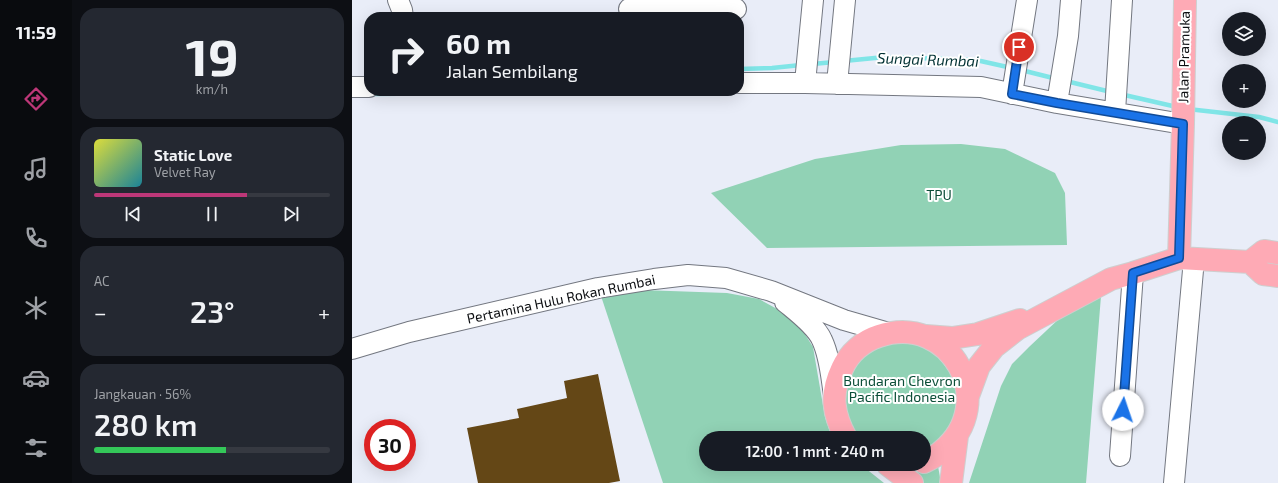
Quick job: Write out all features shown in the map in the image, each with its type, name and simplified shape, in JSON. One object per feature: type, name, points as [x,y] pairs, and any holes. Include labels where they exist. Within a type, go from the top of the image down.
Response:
[{"type":"main road","name":"Jalan Pramuka","points":[[1185,0],[1183,124],[1187,258]]},
{"type":"main road","points":[[931,458],[942,452],[956,436],[966,417],[968,396],[979,366],[994,347],[1017,329],[1111,279],[1187,258],[1266,263]]},
{"type":"main road","points":[[842,431],[835,412],[834,395],[837,378],[844,363],[856,349],[871,339],[889,333],[910,332],[926,336],[952,338],[978,334],[1059,306]]},
{"type":"main road","points":[[926,336],[942,345],[955,358],[964,376],[968,396]]},
{"type":"main road","points":[[951,483],[956,436]]},
{"type":"main road","points":[[896,471],[912,483]]},
{"type":"street","points":[[398,0],[402,12]]},
{"type":"street","points":[[806,71],[813,0]]},
{"type":"street","points":[[838,69],[845,0]]},
{"type":"street","points":[[1015,78],[1026,0]]},
{"type":"street","points":[[1059,88],[1068,36],[1071,0]]},
{"type":"street","points":[[1116,100],[1122,0]]},
{"type":"street","points":[[629,8],[736,9]]},
{"type":"street","points":[[744,82],[806,71],[838,69],[981,87],[1015,78],[1116,100],[1183,124]]},
{"type":"street","points":[[352,87],[364,87]]},
{"type":"street","points":[[1174,483],[1187,258]]},
{"type":"street","points":[[1120,456],[1133,273]]},
{"type":"street","name":"Pertamina Hulu Rokan Rumbai","points":[[352,349],[409,332],[598,288],[688,275],[726,278],[771,290],[844,320],[889,333]]},
{"type":"street","name":"Pertamina Hulu Rokan Rumbai","points":[[771,290],[808,322],[822,338],[827,353],[834,395]]},
{"type":"green space","name":"TPU","points":[[961,144],[1005,149],[1055,173],[1065,193],[1067,245],[767,248],[711,193],[815,159],[901,145]]},
{"type":"green space","points":[[642,290],[727,293],[759,299],[790,316],[803,331],[813,347],[825,417],[830,431],[699,431],[699,471],[869,471],[884,483],[663,483],[600,293]]},
{"type":"green space","points":[[1101,296],[1086,483],[969,483],[1001,386],[1012,364],[1063,315]]},
{"type":"green space","name":"Bundaran Chevron Pacific Indonesia","points":[[898,340],[930,347],[960,385],[952,430],[931,447],[931,431],[854,431],[852,428],[847,417],[845,406],[847,383],[858,362],[870,350]]},
{"type":"green space","points":[[938,466],[941,483],[922,483],[913,474],[922,471],[931,471],[931,468]]},
{"type":"building","points":[[598,374],[620,481],[609,483],[478,483],[467,428],[519,418],[517,409],[567,398],[564,381]]},
{"type":"waterway","name":"Sungai Rumbai","points":[[844,61],[885,57],[976,60],[1012,68]]},
{"type":"waterway","name":"Sungai Rumbai","points":[[812,64],[835,62]]},
{"type":"waterway","name":"Sungai Rumbai","points":[[744,69],[801,65]]},
{"type":"waterway","name":"Sungai Rumbai","points":[[1021,70],[1057,79]]},
{"type":"waterway","name":"Sungai Rumbai","points":[[1066,81],[1111,92]]},
{"type":"waterway","name":"Sungai Rumbai","points":[[1120,94],[1177,107]]},
{"type":"waterway","name":"Sungai Rumbai","points":[[1188,109],[1259,117],[1278,122]]},
{"type":"route","points":[[1019,47],[1012,94],[1183,124],[1179,258],[1133,273],[1123,410]]}]
